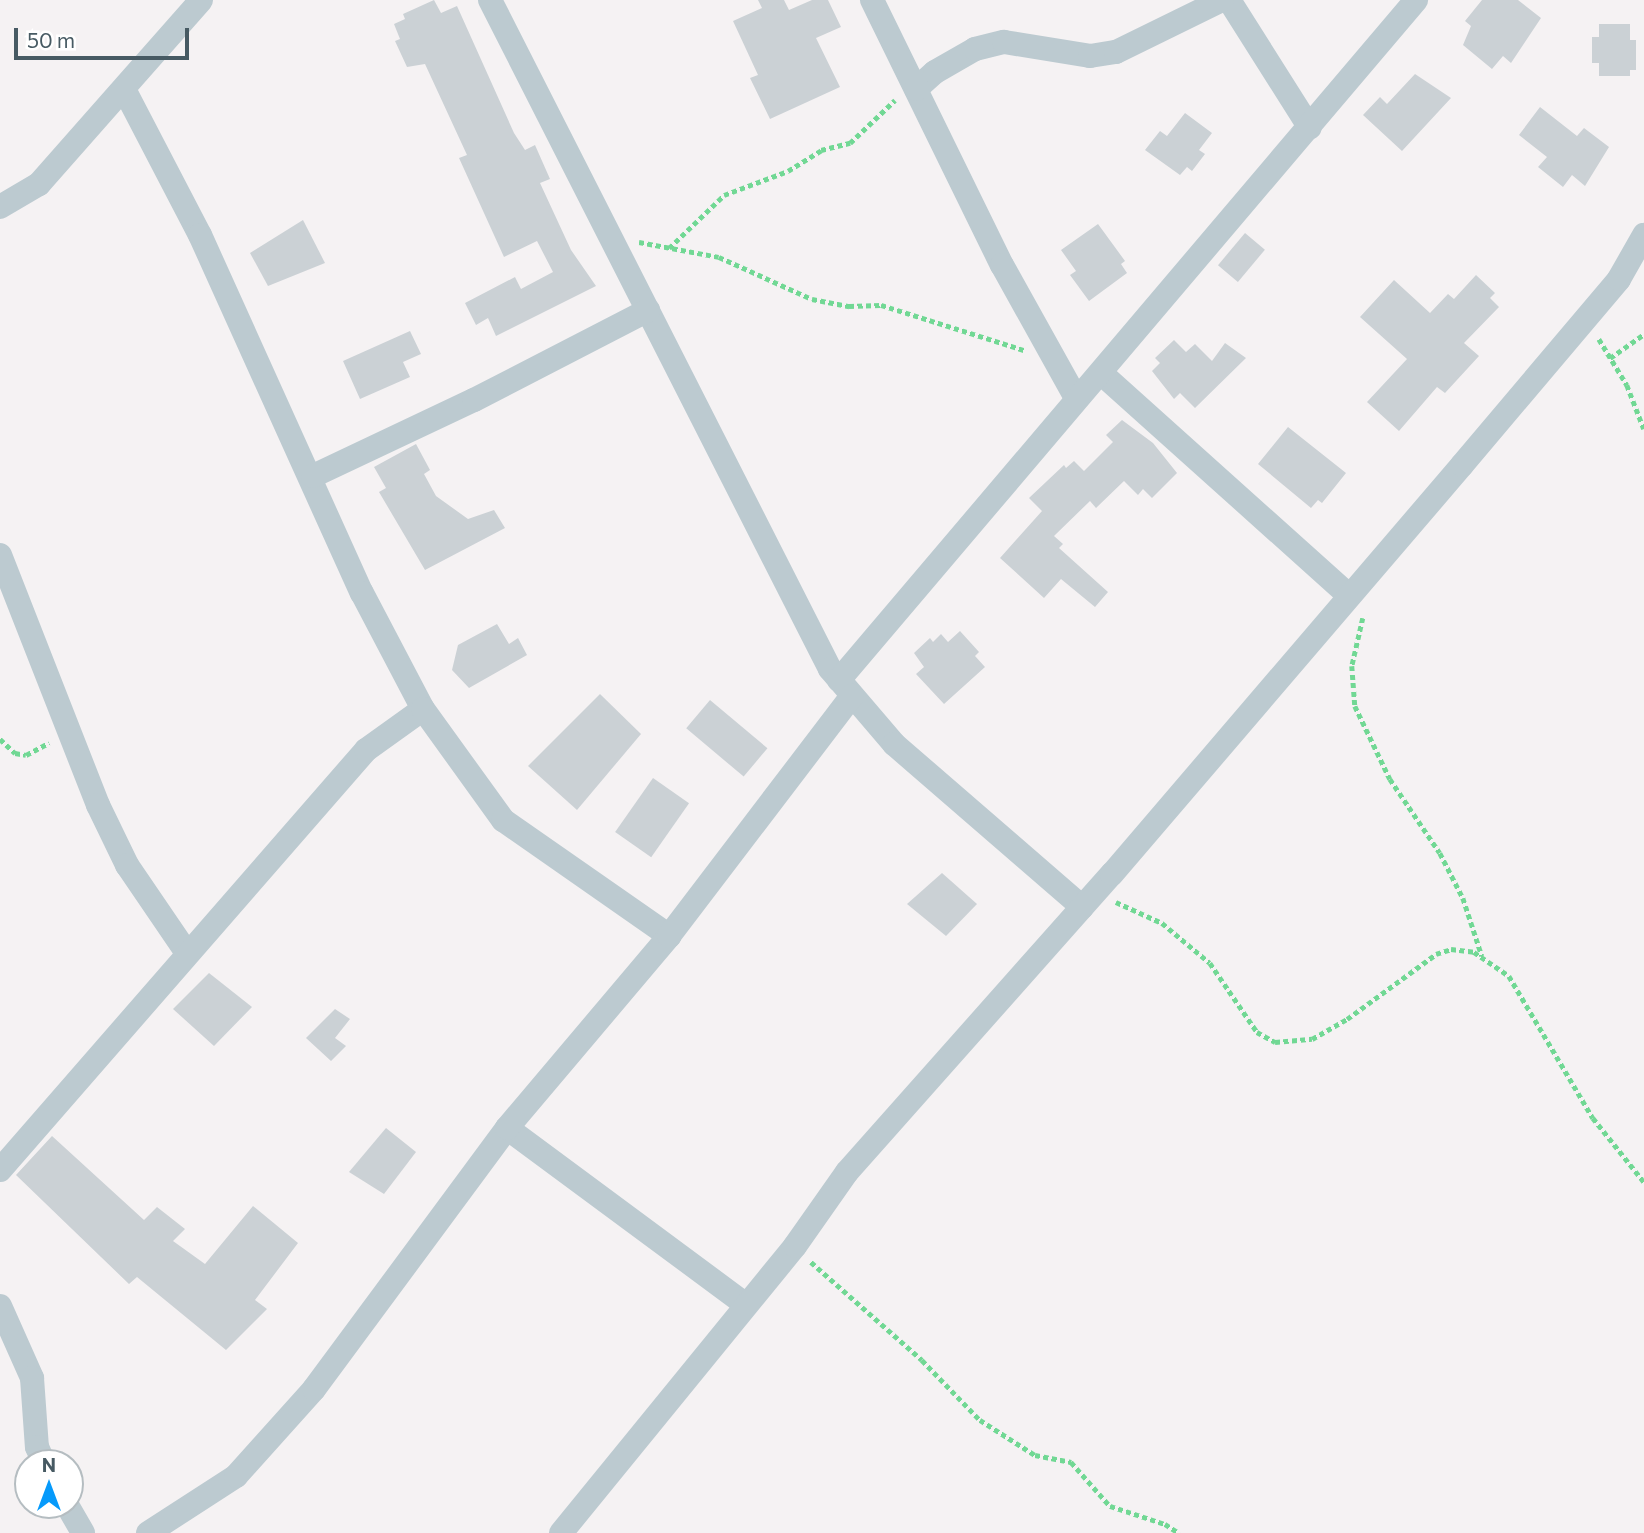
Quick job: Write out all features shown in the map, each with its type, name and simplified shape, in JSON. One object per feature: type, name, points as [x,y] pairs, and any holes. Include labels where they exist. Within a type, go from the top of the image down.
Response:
[{"type":"street","points":[[0,207],[39,184],[125,91],[201,0]]},
{"type":"street","points":[[490,0],[607,234],[846,688],[894,744],[1089,900]]},
{"type":"street","points":[[872,0],[1051,359],[1076,398]]},
{"type":"street","points":[[915,85],[975,49],[1004,42],[1090,56],[1116,52],[1222,0]]},
{"type":"street","points":[[1229,0],[1310,128]]},
{"type":"street","points":[[148,1533],[236,1476],[314,1390],[507,1128],[669,936],[846,688],[1076,398],[1102,374],[1416,0]]},
{"type":"street","points":[[125,91],[200,235],[313,477],[362,593],[423,709],[503,820],[669,936]]},
{"type":"street","points":[[561,1533],[745,1304],[795,1246],[847,1171],[1089,900],[1586,318],[1619,279],[1644,235]]},
{"type":"street","points":[[313,477],[474,400],[648,310]]},
{"type":"street","points":[[1102,374],[1350,594]]},
{"type":"street","points":[[0,555],[68,731],[127,865],[187,953]]},
{"type":"street","points":[[0,1170],[79,1084],[187,953],[366,750],[423,709]]},
{"type":"street","points":[[507,1128],[745,1304]]},
{"type":"street","points":[[0,1306],[32,1378],[38,1449]]},
{"type":"path","points":[[669,248],[724,195],[788,171],[821,150],[858,139],[915,85]]},
{"type":"path","points":[[607,234],[719,257],[812,299],[849,306],[881,305],[1051,359]]},
{"type":"path","points":[[1586,318],[1610,358],[1644,429]]},
{"type":"path","points":[[1610,358],[1644,334]]},
{"type":"path","points":[[1350,594],[1363,620],[1352,659],[1355,706],[1390,779],[1458,887],[1483,957]]},
{"type":"path","points":[[0,739],[15,753],[26,755],[68,731]]},
{"type":"path","points":[[1089,900],[1161,923],[1210,962],[1257,1032],[1275,1042],[1312,1039],[1347,1019],[1436,954],[1451,949],[1483,957],[1509,976],[1593,1118],[1644,1182]]},
{"type":"path","points":[[795,1246],[922,1360],[980,1420],[1035,1455],[1071,1462],[1110,1506],[1180,1533]]},
{"type":"building","points":[[434,0],[441,13],[457,6],[514,133],[525,150],[535,145],[550,179],[540,183],[571,250],[596,286],[496,336],[488,318],[476,325],[465,303],[515,277],[521,289],[553,272],[537,241],[504,257],[459,158],[467,155],[425,64],[407,67],[395,41],[400,39],[394,24],[405,19],[403,14]]},
{"type":"building","points":[[758,0],[784,0],[789,10],[812,0],[828,0],[841,27],[816,38],[840,87],[770,119],[750,78],[758,75],[733,21],[762,8]]},
{"type":"building","points":[[1482,0],[1518,0],[1541,18],[1511,63],[1503,56],[1492,69],[1463,45],[1471,26],[1465,21]]},
{"type":"building","points":[[1599,24],[1630,24],[1630,40],[1636,40],[1636,70],[1630,70],[1630,76],[1599,76],[1599,63],[1592,63],[1592,37],[1599,37]]},
{"type":"building","points":[[1415,74],[1451,98],[1402,151],[1363,115],[1380,97],[1387,104]]},
{"type":"building","points":[[1540,107],[1577,136],[1584,128],[1609,147],[1585,186],[1572,175],[1563,187],[1538,167],[1547,157],[1519,135]]},
{"type":"building","points":[[1185,113],[1212,133],[1199,150],[1205,154],[1192,171],[1187,167],[1180,175],[1145,150],[1160,131],[1167,136]]},
{"type":"building","points":[[303,220],[325,263],[268,286],[250,253]]},
{"type":"building","points":[[1098,224],[1125,261],[1121,264],[1127,273],[1089,301],[1070,275],[1076,271],[1061,250]]},
{"type":"building","points":[[1245,233],[1265,250],[1238,282],[1218,265]]},
{"type":"building","points":[[1476,275],[1495,293],[1490,298],[1499,307],[1464,343],[1479,356],[1445,393],[1437,387],[1399,431],[1367,402],[1407,359],[1360,317],[1394,280],[1430,313],[1448,294],[1454,299]]},
{"type":"building","points":[[410,331],[421,354],[403,362],[410,377],[360,399],[343,361]]},
{"type":"building","points":[[1174,340],[1186,352],[1195,344],[1212,361],[1225,343],[1246,358],[1195,408],[1180,393],[1174,399],[1152,371],[1160,363],[1155,358]]},
{"type":"building","points":[[1122,420],[1153,443],[1177,473],[1152,498],[1143,489],[1138,495],[1124,481],[1096,508],[1090,501],[1054,536],[1063,544],[1059,548],[1108,592],[1095,607],[1061,579],[1044,598],[1000,558],[1042,511],[1029,498],[1064,465],[1066,468],[1074,461],[1084,471],[1113,442],[1106,435]]},
{"type":"building","points":[[1288,427],[1346,473],[1322,503],[1318,500],[1311,508],[1258,464]]},
{"type":"building","points":[[416,444],[430,470],[424,474],[436,496],[468,519],[494,510],[505,528],[425,570],[379,492],[386,488],[374,467]]},
{"type":"building","points":[[497,624],[509,644],[518,638],[527,655],[469,688],[452,670],[458,645]]},
{"type":"building","points":[[960,631],[979,652],[975,656],[985,667],[944,704],[916,674],[924,667],[914,653],[930,638],[933,642],[941,634],[948,642]]},
{"type":"building","points":[[600,694],[641,734],[577,810],[528,766]]},
{"type":"building","points":[[710,700],[767,748],[744,777],[686,728]]},
{"type":"building","points":[[653,778],[689,803],[651,857],[615,832]]},
{"type":"building","points":[[942,873],[977,904],[946,936],[907,904]]},
{"type":"building","points":[[209,973],[252,1007],[214,1046],[173,1009]]},
{"type":"building","points":[[335,1009],[350,1019],[335,1038],[346,1046],[331,1061],[306,1038]]},
{"type":"building","points":[[386,1128],[416,1152],[384,1194],[349,1172]]},
{"type":"building","points":[[52,1136],[144,1220],[157,1207],[185,1229],[173,1241],[205,1264],[253,1206],[298,1243],[255,1300],[267,1309],[226,1350],[137,1277],[129,1284],[16,1175]]}]
